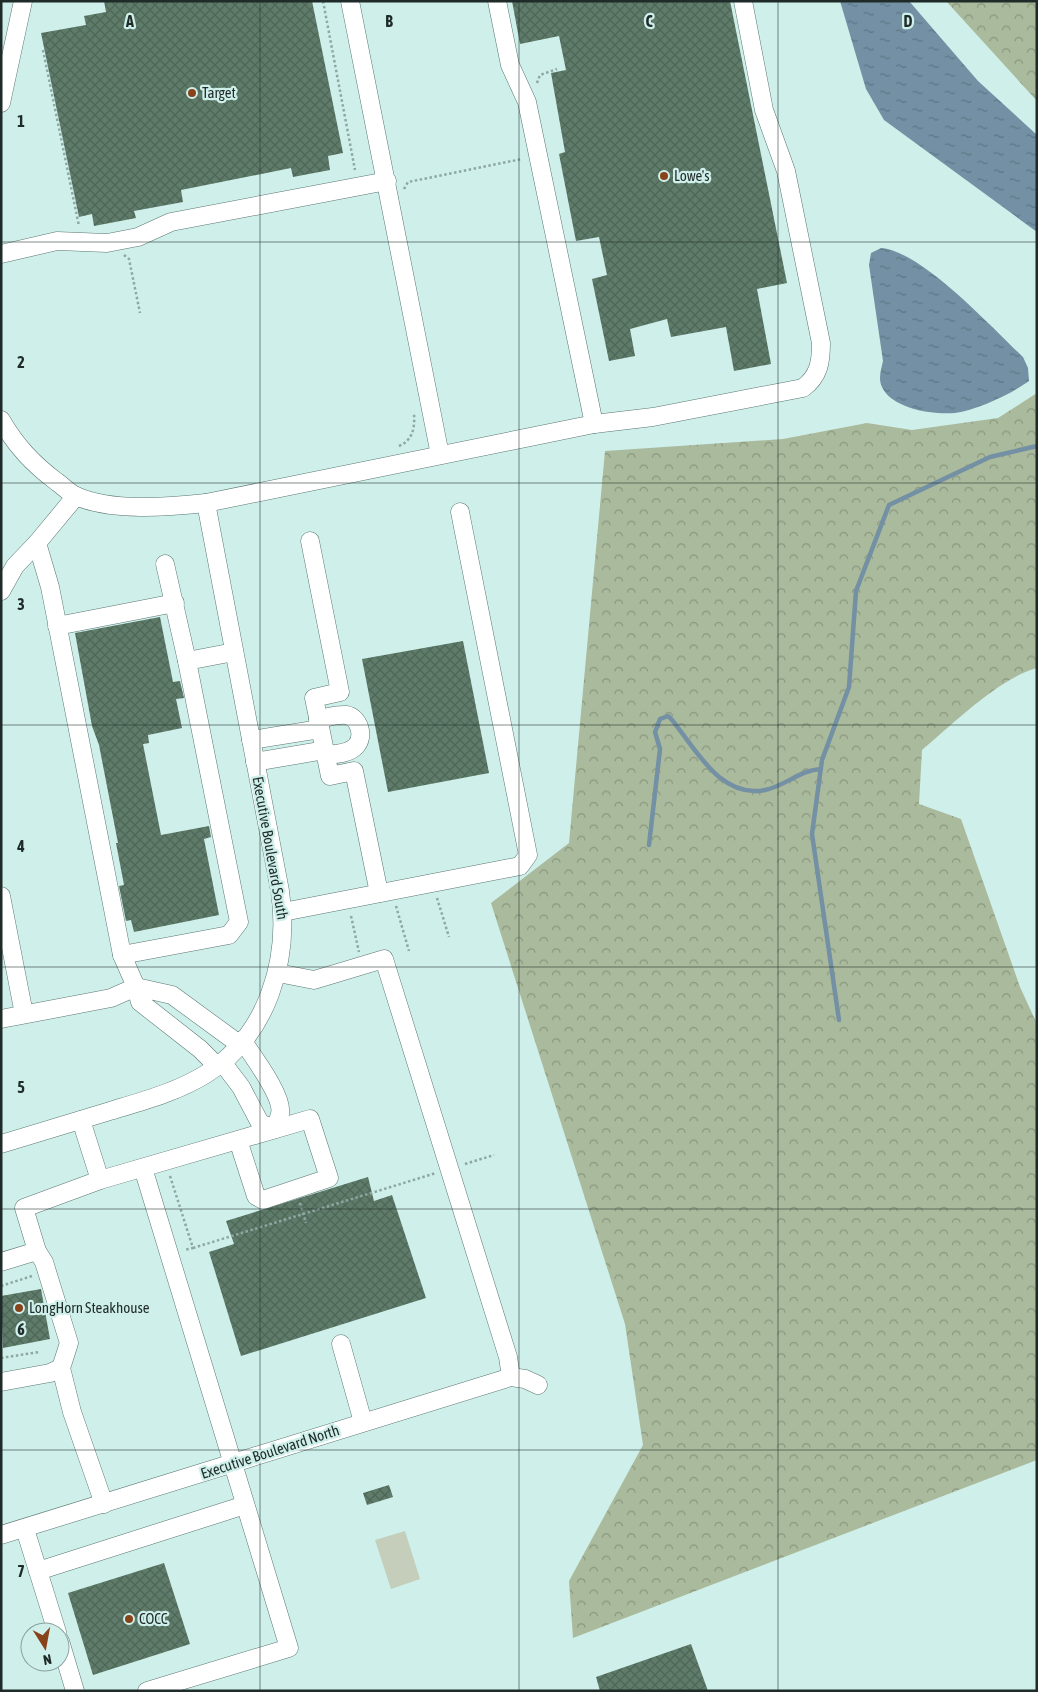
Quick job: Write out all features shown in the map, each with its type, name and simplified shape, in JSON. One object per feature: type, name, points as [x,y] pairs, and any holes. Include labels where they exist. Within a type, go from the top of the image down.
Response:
[{"type":"street","points":[[1,103],[23,1]]},
{"type":"street","points":[[350,1],[440,454]]},
{"type":"street","points":[[497,1],[508,56],[527,102],[594,424]]},
{"type":"street","points":[[1,420],[12,439],[34,465],[76,496],[104,504],[165,508],[206,503],[594,424],[652,417],[803,388],[811,382],[818,372],[821,359],[821,343],[786,172],[764,110],[743,1]]},
{"type":"street","points":[[1,254],[57,241],[107,243],[121,241],[138,237],[171,222],[369,184],[388,187]]},
{"type":"street","points":[[1,591],[15,566],[76,496]]},
{"type":"street","name":"Executive Boulevard South","points":[[1,1144],[187,1085],[219,1064],[241,1042],[263,1011],[278,973],[282,952],[283,912],[206,503]]},
{"type":"street","points":[[283,912],[520,866],[528,855],[460,512]]},
{"type":"street","points":[[310,541],[340,692],[314,698],[330,776],[354,771],[386,892]]},
{"type":"street","points":[[37,543],[50,587],[122,955],[136,987],[140,1002],[219,1064],[241,1088],[260,1122],[274,1129]]},
{"type":"street","points":[[122,955],[229,935],[239,922],[187,661],[165,564]]},
{"type":"street","points":[[57,626],[175,603]]},
{"type":"street","points":[[187,661],[234,652]]},
{"type":"street","points":[[251,740],[319,724],[342,714],[351,716],[356,721],[359,730],[360,739],[355,747],[348,751],[325,752],[255,762]]},
{"type":"street","points":[[1,896],[24,1014]]},
{"type":"street","points":[[278,973],[314,980],[384,959],[505,1348],[511,1377],[525,1379],[538,1385]]},
{"type":"street","points":[[1,1019],[111,998],[136,987],[172,996],[241,1042],[269,1082],[278,1102],[281,1113],[274,1129]]},
{"type":"street","points":[[104,1504],[72,1412],[61,1368],[69,1343],[44,1262],[37,1251],[24,1208],[100,1180],[310,1119],[329,1178],[263,1200],[256,1196],[238,1140]]},
{"type":"street","points":[[81,1120],[100,1180]]},
{"type":"street","points":[[143,1168],[289,1648],[147,1691]]},
{"type":"street","points":[[1,1262],[37,1251]]},
{"type":"street","points":[[341,1344],[363,1422]]},
{"type":"street","points":[[1,1382],[50,1373],[61,1368]]},
{"type":"street","name":"Executive Boulevard North","points":[[1,1535],[511,1377]]},
{"type":"street","points":[[38,1571],[245,1505]]},
{"type":"street","points":[[25,1528],[54,1622]]},
{"type":"street","points":[[69,1672],[75,1691]]},
{"type":"path","points":[[324,1],[355,170]]},
{"type":"path","points":[[43,50],[78,226],[87,228]]},
{"type":"path","points":[[388,187],[404,190],[408,182],[538,156]]},
{"type":"path","points":[[346,172],[366,167],[369,184]]},
{"type":"path","points":[[121,241],[124,255],[129,259],[140,313]]},
{"type":"path","points":[[393,447],[408,441],[413,433],[413,406]]},
{"type":"path","points":[[433,883],[449,937]]},
{"type":"path","points":[[386,892],[409,951]]},
{"type":"path","points":[[349,900],[356,943],[363,965]]},
{"type":"path","points":[[170,1254],[494,1155]]},
{"type":"path","points":[[166,1160],[193,1248]]},
{"type":"path","points":[[296,1190],[306,1223]]},
{"type":"path","points":[[1,1358],[39,1352]]},
{"type":"green space","points":[[946,1],[1037,1],[1037,101]]},
{"type":"green space","points":[[1037,393],[1037,668],[1022,673],[992,691],[922,750],[919,804],[961,819],[1020,987],[1037,1024],[1037,1460],[573,1638],[569,1581],[643,1445],[625,1324],[491,903],[569,843],[605,451],[783,439],[867,423],[912,430],[998,418]]},
{"type":"green space","points":[[405,1531],[420,1579],[391,1589],[375,1540]]},
{"type":"water","points":[[840,1],[909,1],[978,81],[1037,135],[1037,232],[884,120],[866,89]]},
{"type":"water","points":[[881,248],[898,252],[916,262],[956,293],[1023,357],[1028,368],[1029,381],[994,401],[955,413],[936,413],[914,409],[895,401],[887,395],[880,381],[883,361],[869,265],[871,253]]},
{"type":"building","name":"Target","points":[[104,1],[312,1],[343,153],[328,156],[330,170],[293,177],[291,168],[181,190],[183,202],[134,211],[136,218],[94,226],[92,214],[79,217],[41,33],[86,25],[84,16],[106,12]]},
{"type":"building","name":"Lowe's","points":[[512,1],[730,1],[787,283],[757,289],[771,364],[734,371],[726,327],[671,337],[667,319],[630,329],[635,356],[609,361],[592,279],[607,275],[599,237],[576,241],[559,154],[565,152],[551,73],[566,70],[559,36],[520,44]]},
{"type":"building","points":[[160,617],[173,682],[180,681],[184,698],[176,699],[182,728],[148,735],[149,743],[143,744],[161,835],[209,826],[211,837],[204,839],[219,915],[134,932],[131,920],[126,921],[119,886],[124,885],[116,843],[118,843],[99,745],[92,726],[75,633]]},
{"type":"building","points":[[463,641],[489,773],[388,792],[362,659]]},
{"type":"building","points":[[368,1177],[374,1201],[392,1195],[426,1298],[241,1356],[209,1252],[234,1244],[226,1221]]},
{"type":"building","points":[[41,1289],[50,1339],[3,1348],[1,1296]]},
{"type":"building","points":[[389,1485],[393,1497],[367,1505],[363,1493]]},
{"type":"building","name":"COCC","points":[[164,1563],[190,1644],[93,1675],[68,1593]]},
{"type":"building","points":[[691,1644],[708,1691],[600,1691],[596,1677]]},
{"type":"waterway","points":[[839,1020],[812,834],[822,760],[849,687],[856,591],[889,505],[990,457],[1037,446]]},
{"type":"waterway","points":[[649,845],[660,749],[655,732],[660,719],[668,716],[716,775],[738,788],[751,791],[765,790],[806,772],[821,769]]},
{"type":"place","name":"Target","points":[[192,93]]},
{"type":"place","name":"Lowe's","points":[[664,176]]},
{"type":"place","name":"LongHorn Steakhouse","points":[[19,1308]]},
{"type":"place","name":"COCC","points":[[129,1619]]}]
